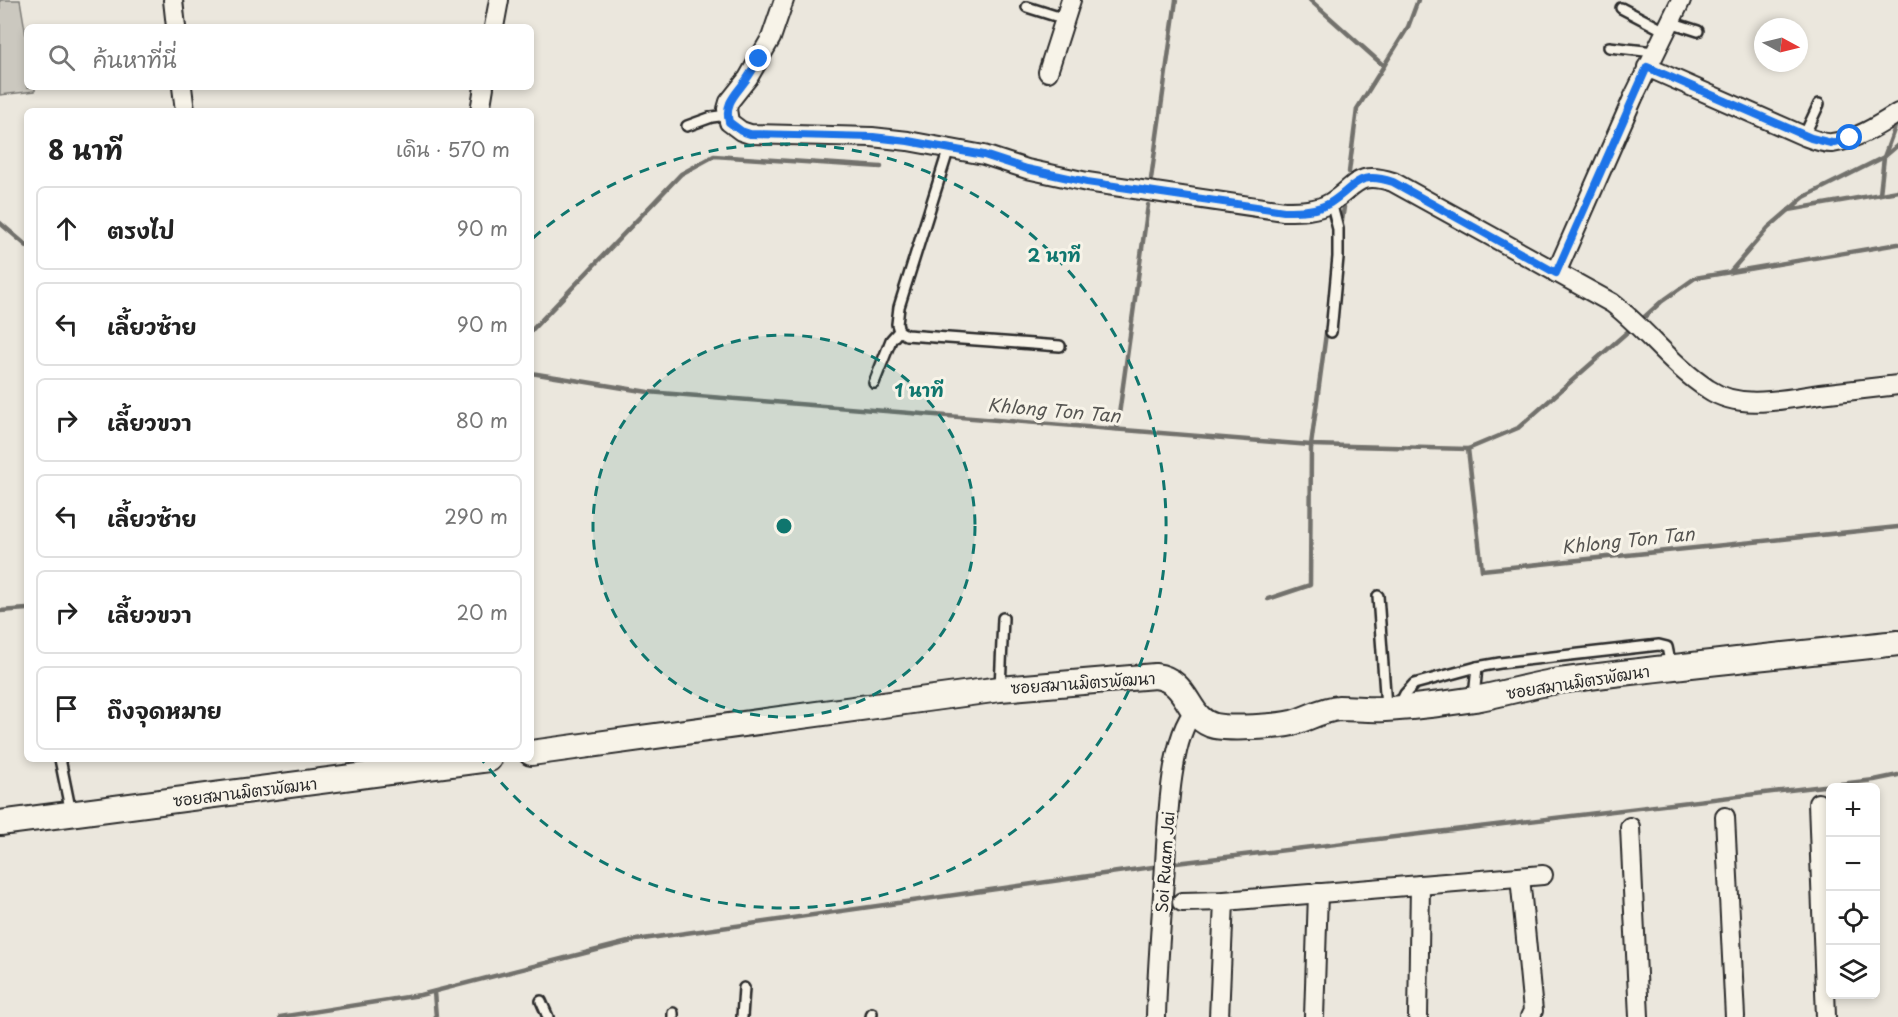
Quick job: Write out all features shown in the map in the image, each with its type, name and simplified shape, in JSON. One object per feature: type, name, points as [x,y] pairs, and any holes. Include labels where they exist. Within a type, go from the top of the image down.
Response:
[{"type":"street","points":[[173,0],[176,24]]},
{"type":"street","points":[[495,24],[499,0]]},
{"type":"street","points":[[784,0],[771,38],[748,78],[729,102],[727,109],[729,122],[750,134],[873,137],[949,148],[984,155],[1037,171],[1148,192],[1284,211],[1322,207],[1353,183],[1374,177],[1382,178],[1612,303],[1708,390],[1725,398],[1758,402],[1898,385]]},
{"type":"street","points":[[1048,72],[1071,0]]},
{"type":"street","points":[[1556,273],[1651,60],[1681,0]]},
{"type":"street","points":[[1651,60],[1804,135],[1831,143],[1879,126],[1898,113]]},
{"type":"street","points":[[182,90],[185,108]]},
{"type":"street","points":[[480,108],[484,90]]},
{"type":"street","name":"ซอยสมานมิตรพัฒนา","points":[[534,753],[1000,689],[1155,676],[1172,680],[1187,698],[1194,712],[1204,722],[1216,726],[1290,723],[1336,708],[1392,709],[1474,699],[1555,670],[1672,668],[1898,643]]},
{"type":"street","name":"Soi Ruam Jai","points":[[1156,1017],[1170,790],[1177,749],[1189,717],[1194,712]]},
{"type":"street","name":"ซอยสมานมิตรพัฒนา","points":[[0,823],[467,762]]},
{"type":"street","points":[[1818,803],[1826,1017]]},
{"type":"street","points":[[1725,817],[1735,1017]]},
{"type":"street","points":[[1630,827],[1638,1017]]},
{"type":"street","points":[[1182,902],[1224,901],[1543,875]]},
{"type":"street","points":[[1520,877],[1533,1011],[1530,1017]]},
{"type":"street","points":[[1418,1017],[1420,885]]},
{"type":"street","points":[[1314,1017],[1318,893]]},
{"type":"street","points":[[1219,1017],[1224,901]]},
{"type":"lane","points":[[1027,7],[1065,19]]},
{"type":"lane","points":[[1621,8],[1667,26],[1698,31]]},
{"type":"lane","points":[[1609,47],[1651,60]]},
{"type":"lane","points":[[1804,135],[1819,104]]},
{"type":"lane","points":[[687,126],[712,117],[727,115]]},
{"type":"lane","points":[[949,148],[899,307],[897,324],[899,331],[906,335],[1060,346]]},
{"type":"lane","points":[[1331,202],[1338,229],[1338,257],[1331,332]]},
{"type":"lane","points":[[874,383],[891,340],[899,331]]},
{"type":"lane","points":[[1378,596],[1392,709]]},
{"type":"lane","points":[[1000,689],[1003,618]]},
{"type":"lane","points":[[1392,709],[1414,684],[1477,667],[1555,670]]},
{"type":"lane","points":[[1474,699],[1477,667]]},
{"type":"lane","points":[[61,762],[71,813]]},
{"type":"lane","points":[[742,1017],[744,988]]},
{"type":"lane","points":[[542,1001],[548,1017]]},
{"type":"shaded area","points":[[0,0],[20,0],[24,24],[24,90],[35,91],[0,95]]},
{"type":"waterway","points":[[1151,179],[1176,0]]},
{"type":"waterway","points":[[1310,0],[1384,66]]},
{"type":"waterway","points":[[1349,172],[1357,109],[1408,27],[1418,0]]},
{"type":"waterway","points":[[1880,194],[1884,157],[1898,119]]},
{"type":"waterway","points":[[1730,272],[1768,228],[1804,197],[1884,157],[1898,145]]},
{"type":"waterway","points":[[534,328],[681,174],[714,156],[881,167]]},
{"type":"waterway","points":[[1789,210],[1898,191]]},
{"type":"waterway","points":[[1117,429],[1148,205]]},
{"type":"waterway","points":[[1341,228],[1344,207]]},
{"type":"waterway","points":[[0,223],[24,243]]},
{"type":"waterway","name":"Khlong Ton Tan","points":[[1640,321],[1661,302],[1695,278],[1898,244]]},
{"type":"waterway","points":[[1268,599],[1310,585],[1311,445],[1327,326]]},
{"type":"waterway","name":"Khlong Ton Tan","points":[[1468,449],[1518,428],[1633,327]]},
{"type":"waterway","name":"Khlong Ton Tan","points":[[534,373],[648,392],[1311,445],[1468,449],[1482,570],[1898,527]]},
{"type":"waterway","name":"Khlong Ton Tan","points":[[0,611],[24,609]]},
{"type":"waterway","points":[[1168,864],[1874,780],[1898,775]]},
{"type":"waterway","points":[[280,1017],[420,995],[636,940],[1160,866]]},
{"type":"waterway","points":[[434,992],[436,1017]]},
{"type":"route","points":[[759,59],[748,78],[734,94],[727,109],[729,122],[741,131],[750,134],[873,137],[908,141],[984,155],[1027,169],[1087,182],[1284,211],[1322,207],[1353,183],[1374,177],[1382,178],[1556,273],[1647,67],[1811,138],[1831,143],[1850,138]]}]
